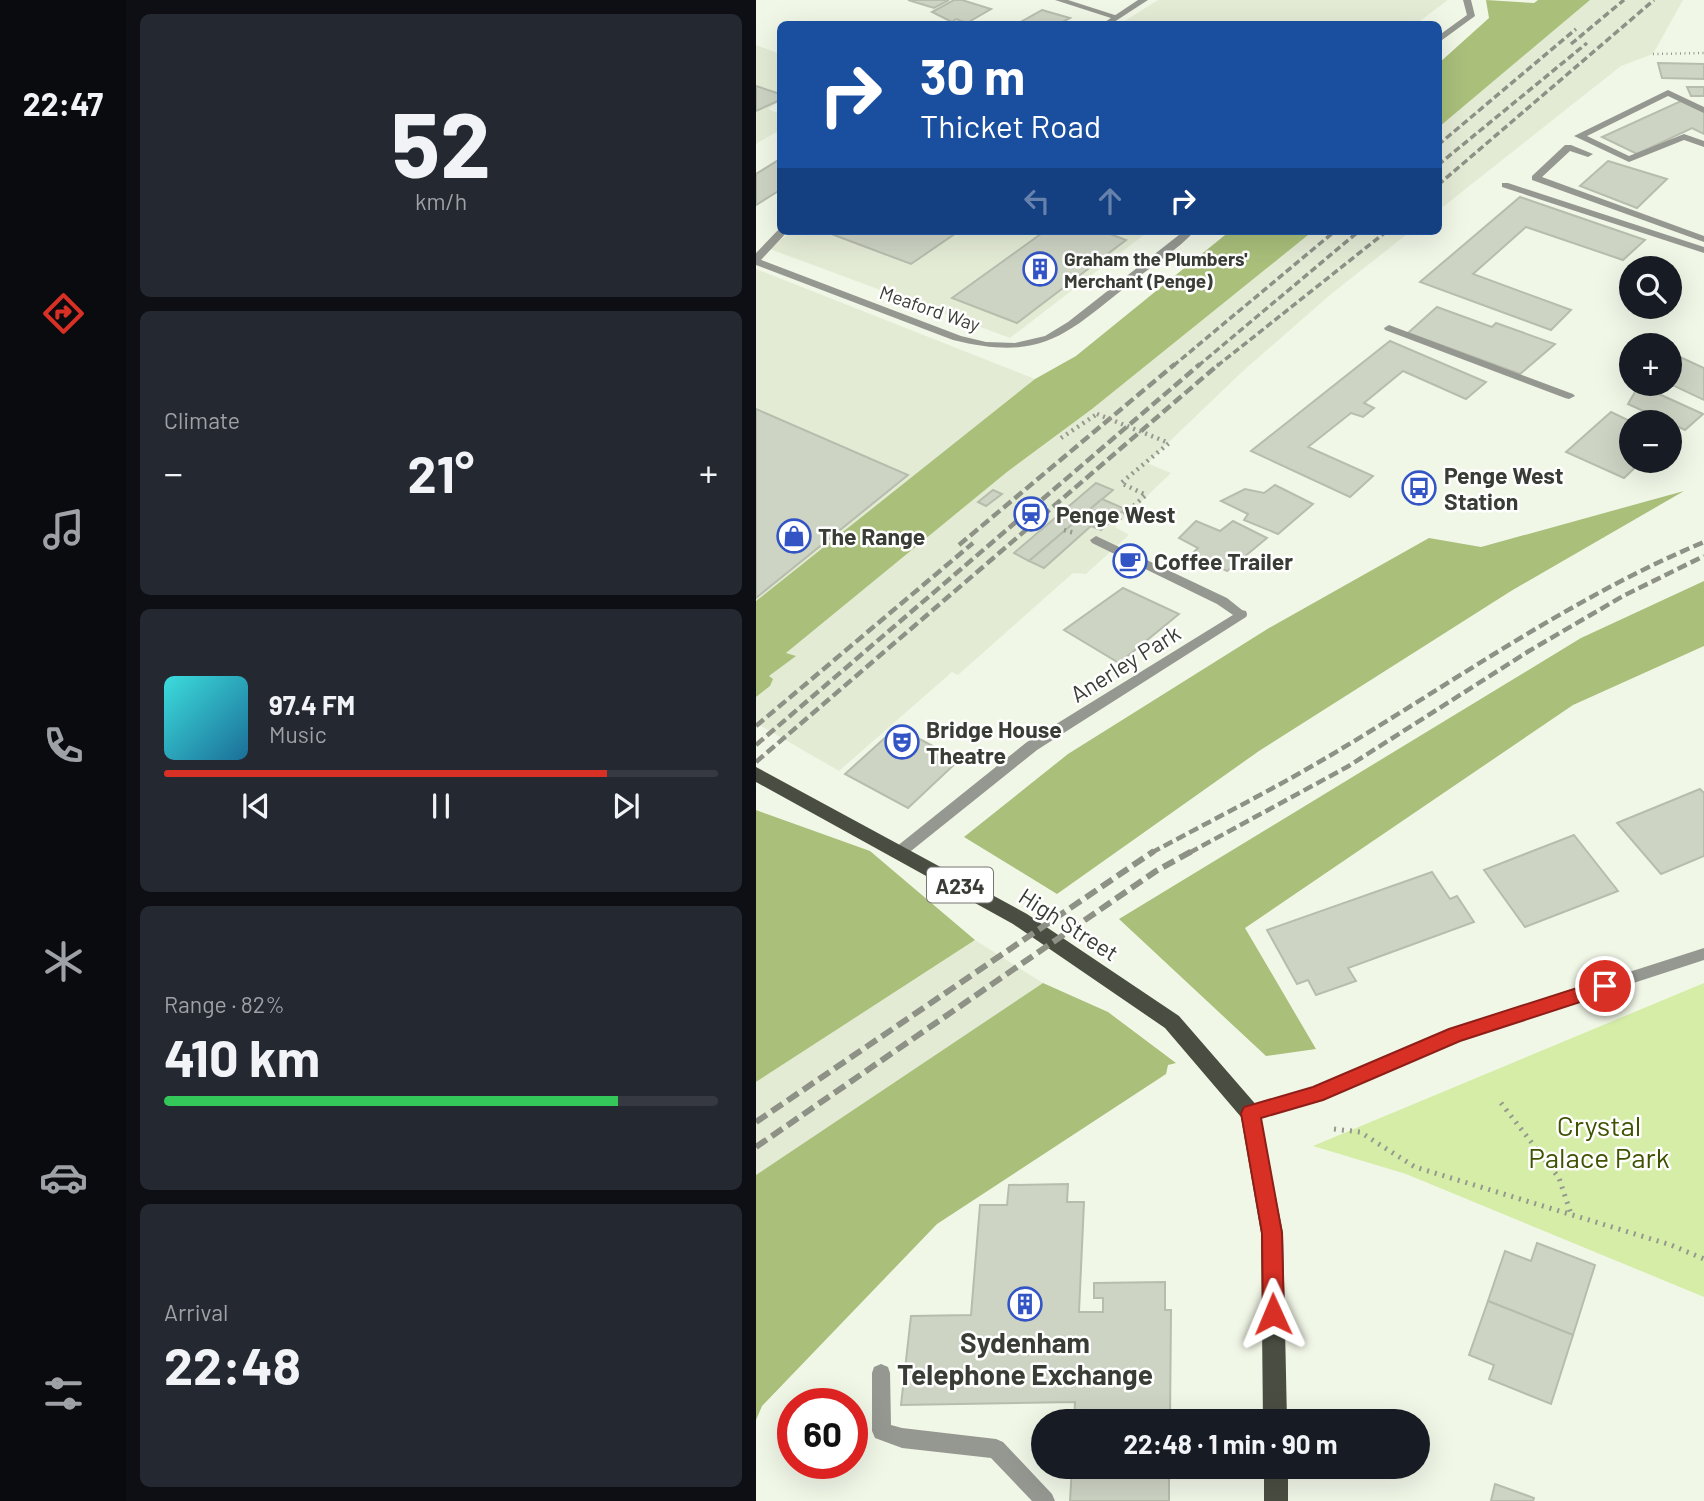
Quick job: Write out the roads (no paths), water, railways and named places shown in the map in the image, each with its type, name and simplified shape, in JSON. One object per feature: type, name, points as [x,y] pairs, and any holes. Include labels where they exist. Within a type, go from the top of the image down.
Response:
[{"type":"main road","name":"High Street","points":[[756,774],[901,851],[1020,919],[1172,1022],[1251,1113]]},
{"type":"main road","points":[[1251,1113],[1272,1233],[1275,1409]]},
{"type":"main road","points":[[1276,1479],[1276,1501]]},
{"type":"street","points":[[1059,0],[1117,17]]},
{"type":"street","points":[[1111,21],[1144,0]]},
{"type":"street","points":[[1442,38],[1471,16],[1467,0]]},
{"type":"street","points":[[1704,110],[1668,93],[1579,136],[1629,159],[1684,137],[1704,144]]},
{"type":"street","points":[[1588,154],[1568,147],[1535,178],[1704,239]]},
{"type":"street","points":[[1505,185],[1704,250]]},
{"type":"street","points":[[756,260],[778,235]]},
{"type":"street","name":"Meaford Way","points":[[756,260],[957,338],[986,345],[1015,346],[1049,338],[1072,324],[1185,235]]},
{"type":"street","points":[[1389,328],[1569,397]]},
{"type":"street","name":"Anerley Park","points":[[901,851],[1032,746],[1241,614],[1222,601],[1096,540]]},
{"type":"street","points":[[1251,1113],[1316,1094],[1455,1035],[1704,954]]},
{"type":"street","points":[[881,1373],[882,1430],[902,1438],[996,1449],[1045,1501]]},
{"type":"railway","points":[[1571,44],[1624,0]]},
{"type":"railway","points":[[1442,182],[1654,0]]},
{"type":"railway","points":[[1442,142],[1576,29]]},
{"type":"railway","points":[[1442,162],[1587,43]]},
{"type":"railway","points":[[1173,366],[1330,235]]},
{"type":"railway","points":[[1198,366],[1354,235]]},
{"type":"railway","points":[[1217,366],[1382,235]]},
{"type":"railway","points":[[959,545],[1175,364]]},
{"type":"railway","points":[[756,745],[1200,364]]},
{"type":"railway","points":[[756,762],[1219,364]]},
{"type":"railway","points":[[1151,853],[1318,763],[1564,612],[1656,563],[1704,542]]},
{"type":"railway","points":[[756,726],[973,543]]},
{"type":"railway","points":[[1189,853],[1347,767],[1529,651],[1623,596],[1704,556]]},
{"type":"railway","points":[[756,1147],[1156,871],[1192,851]]},
{"type":"railway","points":[[756,1122],[1151,853]]},
{"type":"place","name":"Graham the Plumbers' Merchant (Penge)","points":[[1040,269]]},
{"type":"place","name":"Penge West Station","points":[[1419,488]]},
{"type":"place","name":"Penge West","points":[[1031,514]]},
{"type":"place","name":"The Range","points":[[794,536]]},
{"type":"place","name":"Coffee Trailer","points":[[1130,561]]},
{"type":"place","name":"Bridge House Theatre","points":[[902,742]]},
{"type":"place","name":"Sydenham Telephone Exchange","points":[[1025,1304]]},
{"type":"park label","name":"Crystal Palace Park","points":[[1599,1141]]}]
